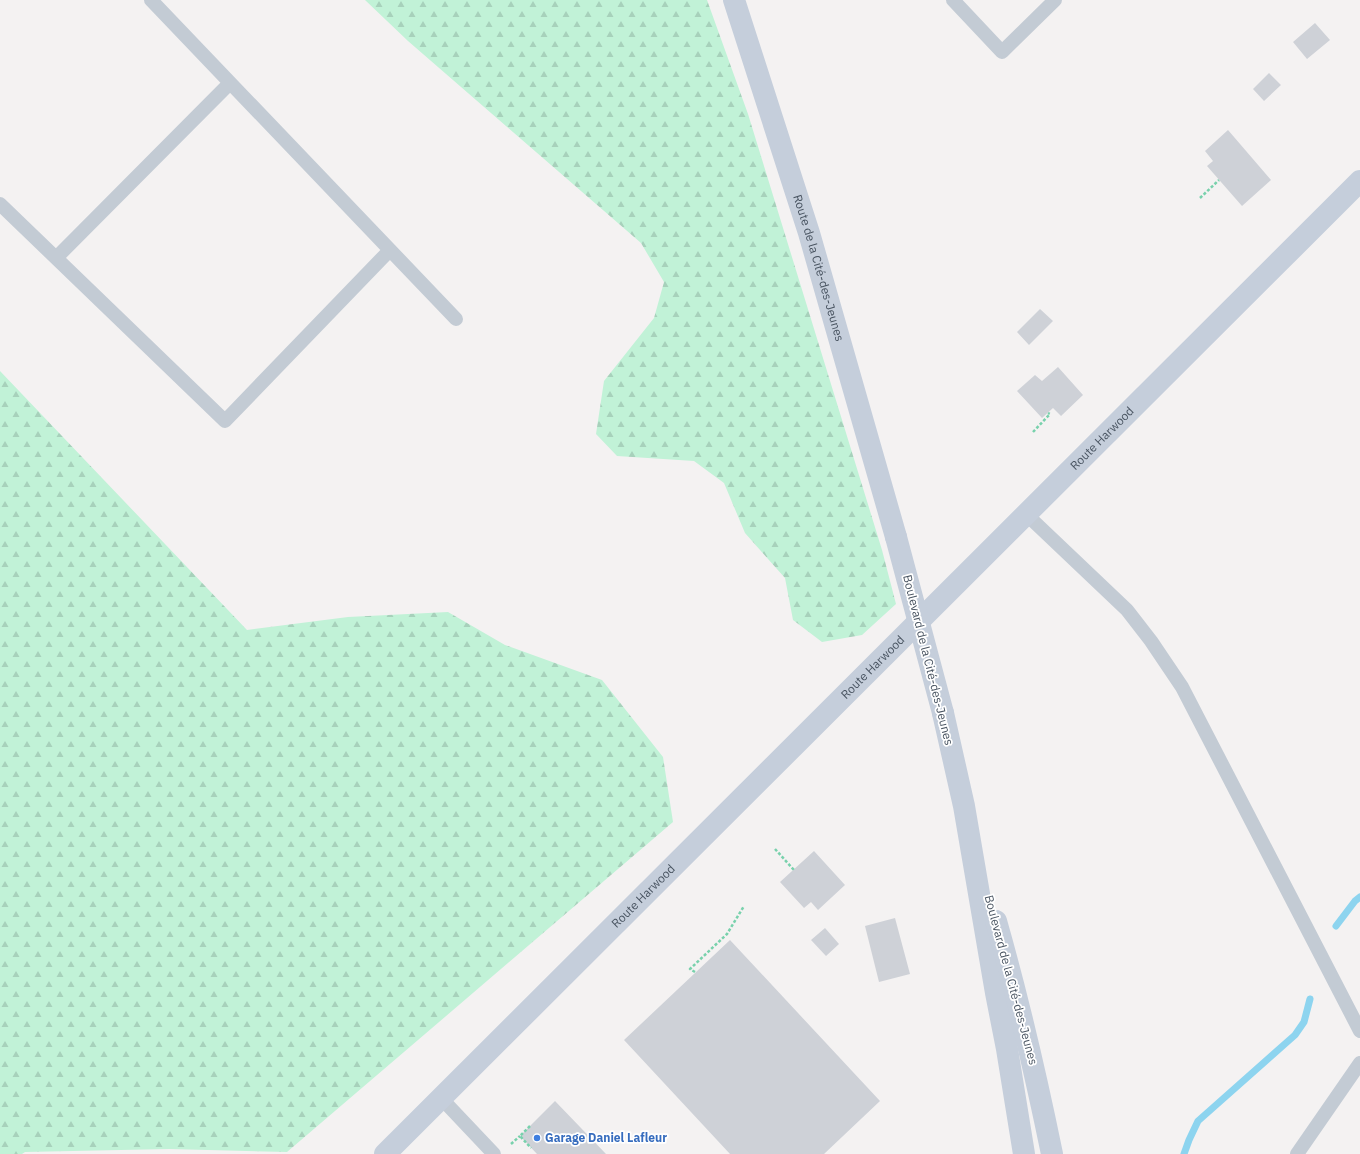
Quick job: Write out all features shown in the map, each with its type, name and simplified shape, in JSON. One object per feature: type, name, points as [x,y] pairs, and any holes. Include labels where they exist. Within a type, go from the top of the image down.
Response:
[{"type":"main road","name":"Route de la Cité-des-Jeunes","points":[[734,0],[809,233],[896,537]]},
{"type":"main road","name":"Route Harwood","points":[[395,1151],[441,1098],[1027,515],[1360,181]]},
{"type":"main road","name":"Boulevard de la Cité-des-Jeunes","points":[[896,537],[943,712],[964,806],[996,993],[1008,1049],[1024,1154]]},
{"type":"main road","name":"Boulevard de la Cité-des-Jeunes","points":[[964,806],[1016,990],[1052,1154]]},
{"type":"lane","points":[[151,0],[456,319]]},
{"type":"lane","points":[[953,0],[1002,52],[1055,0]]},
{"type":"lane","points":[[56,258],[230,83]]},
{"type":"lane","points":[[0,204],[225,421],[390,250]]},
{"type":"lane","points":[[1027,515],[1126,610],[1151,641],[1182,687],[1360,1031]]},
{"type":"lane","points":[[1297,1154],[1360,1063]]},
{"type":"lane","points":[[441,1098],[494,1154]]},
{"type":"path","points":[[1200,198],[1219,180]]},
{"type":"path","points":[[1033,432],[1050,414],[1048,412]]},
{"type":"path","points":[[775,849],[794,870]]},
{"type":"path","points":[[695,972],[690,969],[726,934],[744,906]]},
{"type":"path","points":[[530,1126],[520,1136],[531,1148]]},
{"type":"green space","points":[[365,0],[707,0],[748,114],[882,550],[896,604],[862,635],[822,642],[793,620],[785,578],[745,533],[724,483],[694,461],[617,456],[596,434],[604,381],[654,318],[664,282],[641,243],[408,41]]},
{"type":"green space","points":[[0,371],[247,630],[348,617],[448,612],[505,645],[602,680],[663,757],[673,822],[287,1152],[169,1149],[25,1152],[22,1154],[0,1154]]},
{"type":"building","points":[[1315,23],[1330,40],[1307,59],[1293,42]]},
{"type":"building","points":[[1269,73],[1281,85],[1264,101],[1253,89]]},
{"type":"building","points":[[1228,130],[1271,180],[1242,206],[1207,166],[1213,161],[1205,151]]},
{"type":"building","points":[[1040,309],[1053,321],[1029,345],[1017,332]]},
{"type":"building","points":[[1058,367],[1083,395],[1061,416],[1053,408],[1042,418],[1017,391],[1035,375],[1042,381]]},
{"type":"building","points":[[814,851],[845,885],[818,910],[811,902],[804,908],[780,882]]},
{"type":"building","points":[[895,918],[910,974],[879,982],[865,926]]},
{"type":"building","points":[[825,928],[839,944],[826,956],[811,940]]},
{"type":"building","points":[[730,940],[880,1101],[824,1154],[730,1154],[624,1040]]},
{"type":"building","points":[[555,1101],[606,1154],[537,1154],[520,1136]]},
{"type":"waterway","points":[[1336,926],[1355,901],[1360,897]]},
{"type":"waterway","points":[[1184,1154],[1198,1121],[1295,1035],[1304,1022],[1310,999]]},
{"type":"place","name":"Garage Daniel Lafleur","points":[[537,1138]]}]
